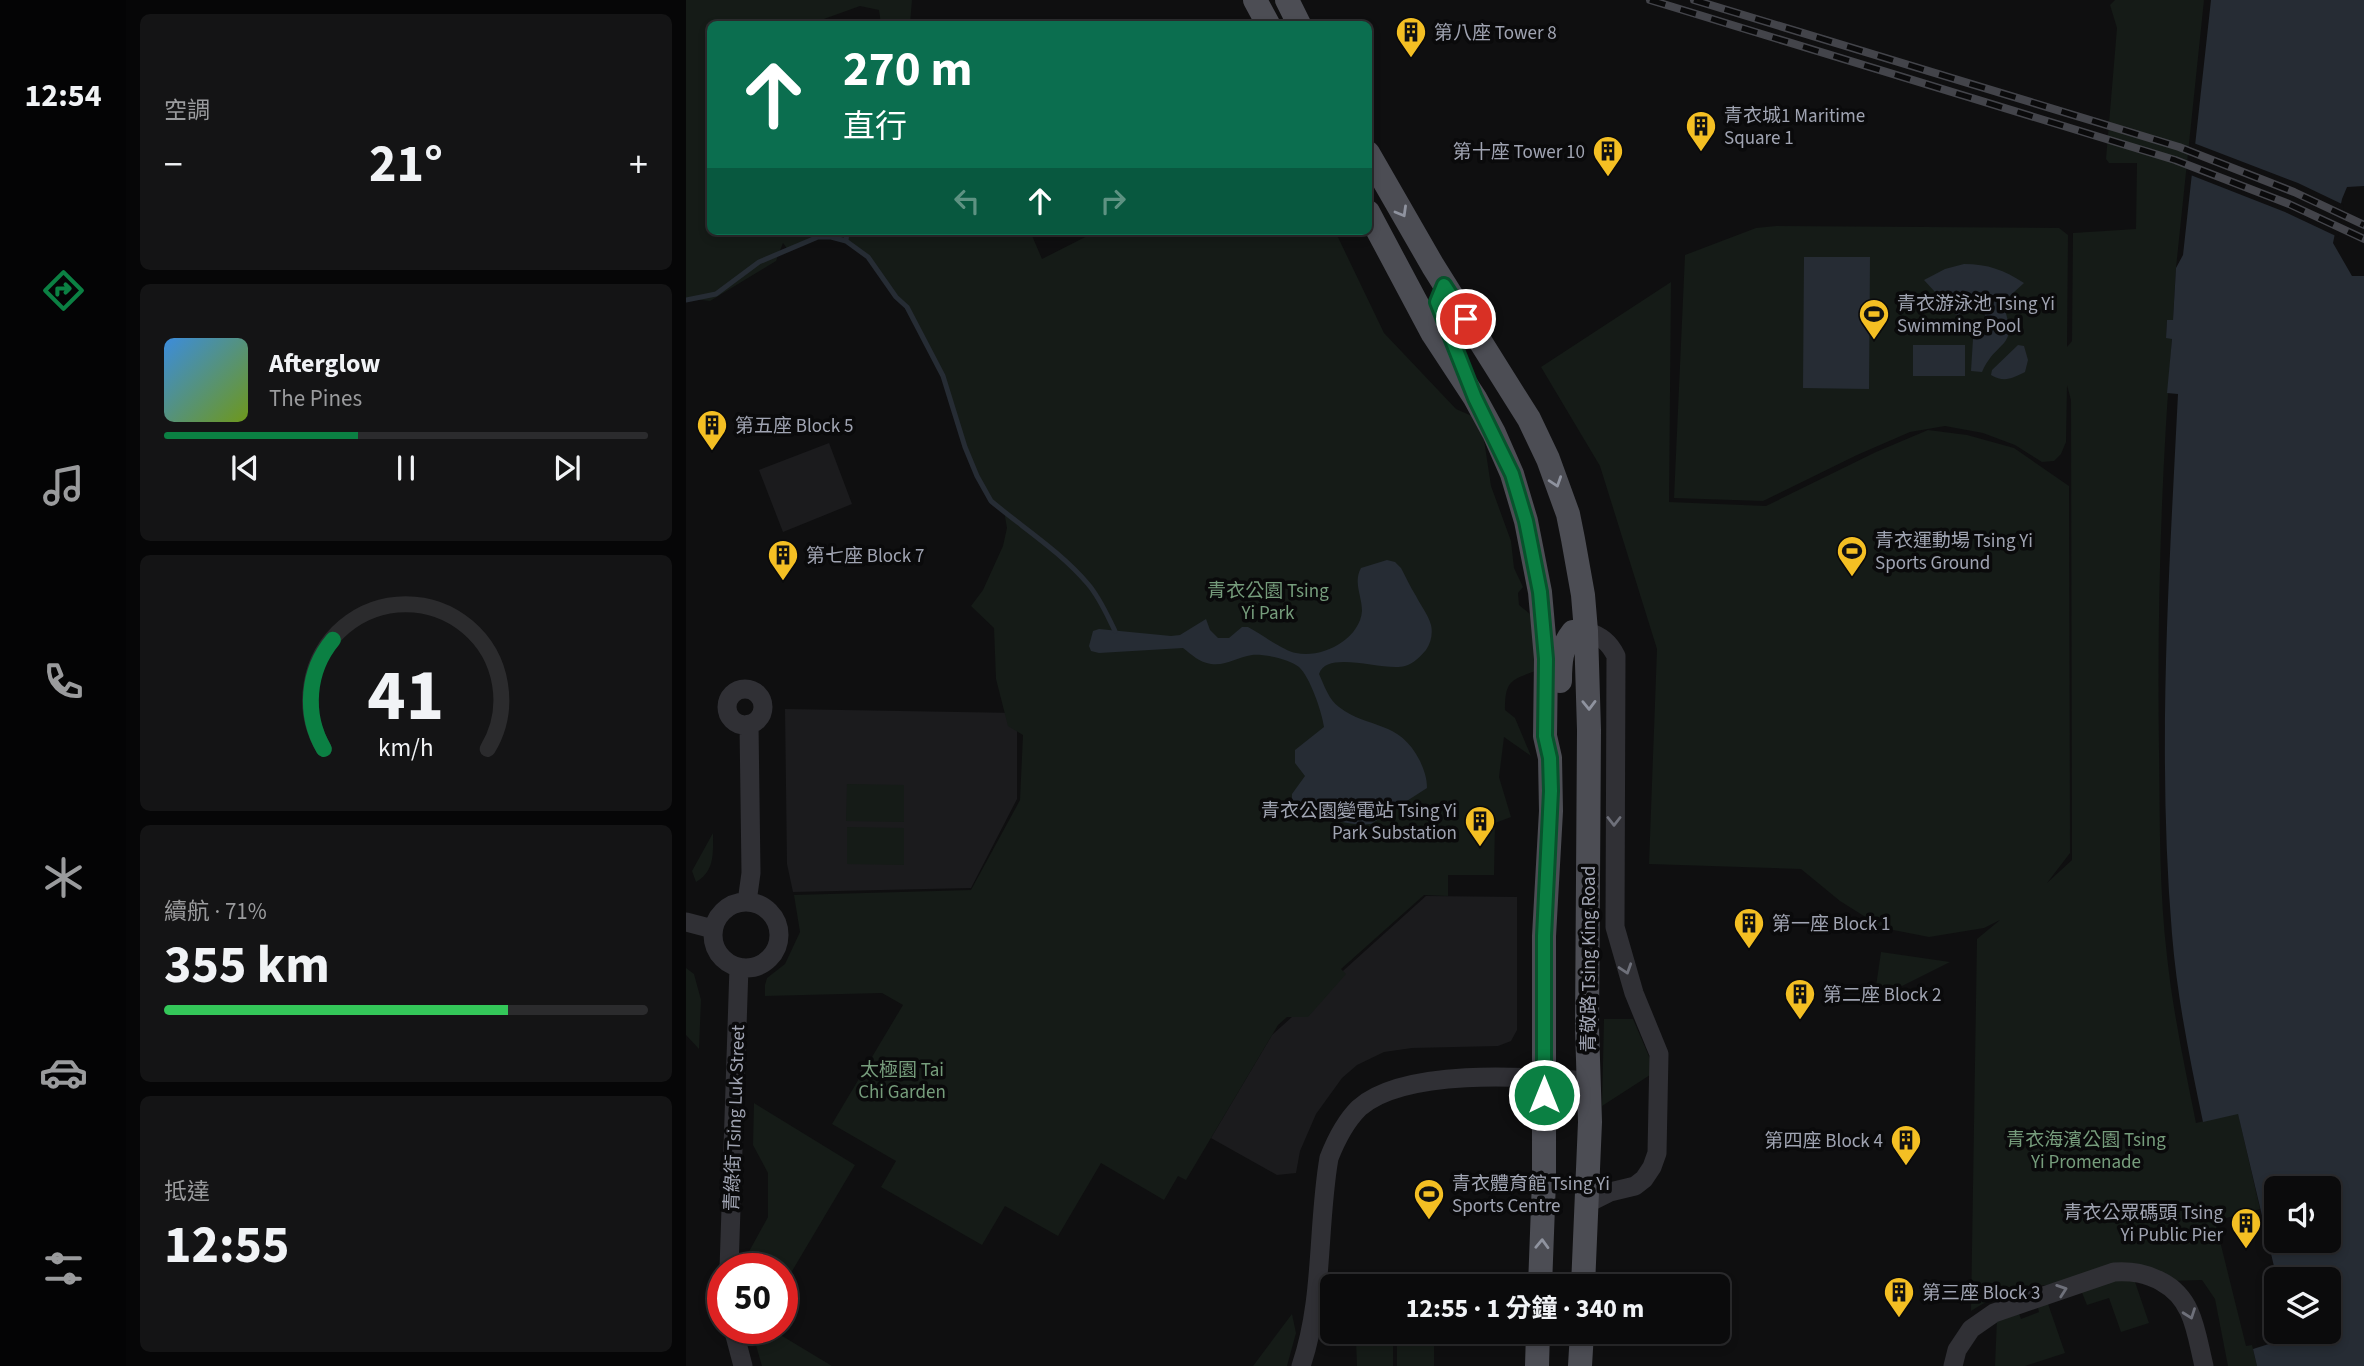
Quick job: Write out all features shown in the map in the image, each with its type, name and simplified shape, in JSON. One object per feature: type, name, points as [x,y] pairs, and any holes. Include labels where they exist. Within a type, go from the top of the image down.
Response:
[{"type":"main road","points":[[1255,0],[1268,21]]},
{"type":"main road","points":[[1271,21],[1276,0]]},
{"type":"main road","points":[[1287,0],[1298,21]]},
{"type":"main road","name":"青敬路 Tsing King Road","points":[[1372,161],[1439,298],[1433,334],[1475,398],[1512,474],[1532,548],[1540,592],[1545,646],[1545,736],[1550,758],[1551,811],[1544,936],[1544,1180],[1540,1274]]},
{"type":"main road","name":"青敬路 Tsing King Road","points":[[1372,217],[1439,298],[1529,419],[1548,459],[1568,514],[1583,595],[1589,730],[1589,1081],[1584,1274]]},
{"type":"main road","points":[[1550,758],[1559,737],[1561,657],[1566,641],[1573,632],[1586,631]]},
{"type":"main road","points":[[1537,1366],[1538,1344]]},
{"type":"main road","points":[[1580,1366],[1581,1344]]},
{"type":"street","points":[[1586,631],[1606,640],[1616,656],[1615,927],[1634,993],[1659,1054],[1657,1153],[1652,1167],[1644,1180],[1635,1186],[1610,1192],[1587,1206]]},
{"type":"street","points":[[747,902],[751,873],[749,724]]},
{"type":"street","points":[[747,902],[767,909],[778,926],[779,936],[773,954],[766,961],[758,965],[739,967],[721,957],[712,939],[713,929],[716,920],[729,906],[747,902]]},
{"type":"street","points":[[686,922],[713,929]]},
{"type":"street","name":"青綠街 Tsing Luk Street","points":[[730,1253],[739,967]]},
{"type":"street","points":[[1301,1366],[1315,1311],[1329,1158],[1337,1137],[1360,1108],[1403,1086],[1458,1080],[1544,1078],[1589,1081]]},
{"type":"street","points":[[1953,1366],[1957,1350],[1972,1329],[1994,1313],[2114,1272],[2126,1271],[2153,1277],[2175,1289],[2185,1300],[2191,1313],[2204,1366]]},
{"type":"street","points":[[737,1344],[743,1366]]},
{"type":"shaded area","points":[[2211,0],[2364,0],[2364,186],[2347,187],[2333,243],[2352,276],[2364,276],[2364,1366],[2257,1366],[2253,1349],[2269,1344],[2341,1344],[2341,1267],[2274,1267],[2271,1253],[2341,1253],[2341,1176],[2264,1176],[2264,1224],[2238,1114],[2203,1122],[2189,1052],[2174,958],[2165,799],[2168,596],[2178,394],[2167,393],[2172,339],[2166,338],[2167,320],[2173,320],[2176,268],[2183,255]]},
{"type":"shaded area","points":[[1804,257],[1870,257],[1869,389],[1803,388]]},
{"type":"shaded area","points":[[1964,264],[1996,269],[2024,283],[2002,303],[2009,328],[2008,336],[1982,372],[1971,371],[1973,339],[1984,334],[1987,327],[1983,312],[1970,307],[1957,316],[1924,280],[1945,269]]},
{"type":"shaded area","points":[[1913,345],[1965,345],[1965,376],[1913,376]]},
{"type":"shaded area","points":[[2018,345],[2024,346],[2028,360],[2025,372],[2004,379],[1991,375],[1992,370]]},
{"type":"shaded area","points":[[829,443],[852,504],[783,532],[759,470]]},
{"type":"shaded area","points":[[1387,560],[1395,562],[1401,568],[1428,617],[1432,631],[1428,647],[1417,660],[1405,666],[1333,663],[1324,667],[1319,674],[1335,704],[1350,714],[1403,738],[1412,748],[1424,771],[1427,788],[1371,824],[1351,824],[1330,818],[1292,801],[1292,794],[1305,776],[1295,763],[1295,750],[1324,727],[1311,686],[1295,664],[1257,655],[1222,664],[1211,664],[1199,660],[1183,648],[1099,653],[1091,651],[1089,646],[1093,631],[1099,629],[1171,636],[1180,635],[1206,619],[1210,630],[1218,638],[1229,638],[1242,627],[1248,627],[1291,652],[1306,654],[1328,650],[1347,638],[1360,621],[1362,611],[1358,584],[1361,568]]},
{"type":"shaded area","points":[[785,709],[1017,713],[1017,799],[971,888],[793,892],[787,864]]},
{"type":"shaded area","points":[[1426,896],[1517,897],[1517,1030],[1511,1041],[1498,1046],[1412,1048],[1384,1052],[1357,1065],[1342,1078],[1316,1114],[1300,1151],[1296,1173],[1277,1175],[1211,1138],[1272,1035]]},
{"type":"green space","name":"青衣公園 Tsing Yi Park","points":[[686,0],[912,0],[910,21],[881,21],[879,10],[860,6],[818,21],[707,21],[707,235],[1032,235],[1042,259],[1089,235],[1337,235],[1384,333],[1456,409],[1481,420],[1491,486],[1511,541],[1514,568],[1523,587],[1518,593],[1519,605],[1536,619],[1538,670],[1516,679],[1506,692],[1505,710],[1515,718],[1531,756],[1504,737],[1499,777],[1511,817],[1495,823],[1494,875],[1448,875],[1448,896],[1424,895],[1341,969],[1346,974],[1308,1017],[1287,1017],[1278,1025],[1186,1180],[1178,1176],[1164,1200],[1101,1163],[1058,1236],[1005,1206],[982,1245],[881,1187],[896,1161],[832,1124],[903,1005],[882,993],[765,996],[765,985],[767,978],[785,964],[800,932],[794,895],[971,890],[1020,800],[1023,735],[1008,726],[996,679],[994,628],[971,606],[983,590],[1003,546],[1007,528],[1004,511],[991,501],[977,476],[943,376],[907,307],[896,297],[868,257],[846,241],[818,237],[788,250],[783,243],[776,261],[710,301],[686,298]]},
{"type":"green space","name":"青衣海濱公園 Tsing Yi Promenade","points":[[2115,0],[2204,0],[2173,320],[2167,320],[2166,337],[2172,338],[2159,595],[2161,879],[2170,977],[2196,1123],[2238,1113],[2260,1209],[2215,1221],[2246,1346],[2252,1345],[2257,1366],[2228,1366],[2215,1299],[2202,1280],[2135,1282],[2149,1323],[2121,1332],[2109,1298],[2087,1305],[2081,1290],[2097,1283],[2046,1285],[2017,1290],[1971,1311],[1977,939],[2000,920],[1984,928],[1929,937],[1883,928],[1840,901],[1801,869],[1649,864],[1657,649],[1600,466],[1541,367],[1671,282],[1669,502],[1766,506],[1876,452],[1928,430],[1967,435],[2014,448],[2069,486],[2070,853],[2047,883],[2072,860],[2071,400],[2067,385],[2066,442],[2061,454],[2054,461],[2042,462],[2015,445],[1983,433],[1945,426],[1910,432],[1763,501],[1674,498],[1685,255],[1756,228],[1776,226],[2059,228],[2068,235],[2067,347],[2072,341],[2073,233],[2136,229],[2137,163],[2109,163],[2106,159],[2117,28],[2110,5]]},
{"type":"green space","points":[[847,784],[904,785],[904,822],[846,821]]},
{"type":"green space","points":[[847,827],[904,828],[904,865],[847,864]]},
{"type":"green space","points":[[713,833],[710,867],[696,882],[692,871]]},
{"type":"green space","points":[[1881,952],[1950,962],[1874,1000]]},
{"type":"green space","points":[[686,968],[694,974],[701,1000],[699,1049],[686,1035]]},
{"type":"green space","points":[[1604,1019],[1633,1019],[1651,1061],[1650,1075],[1602,1106]]},
{"type":"green space","points":[[754,1103],[855,1165],[798,1261],[798,1253],[748,1253],[768,1217],[768,1173],[753,1145]]},
{"type":"green space","points":[[2047,1301],[2065,1353],[2025,1366],[1995,1366],[1997,1318],[2018,1311],[2021,1319],[2039,1312],[2037,1304]]},
{"type":"green space","points":[[1292,1314],[1296,1333],[1287,1366],[1253,1366]]},
{"type":"green space","points":[[756,1344],[796,1344],[832,1366],[762,1366]]},
{"type":"green space","points":[[1356,1344],[1393,1344],[1393,1366],[1357,1366]]},
{"type":"green space","points":[[1397,1344],[1434,1344],[1434,1366],[1397,1366]]},
{"type":"pier","points":[[2191,142],[2298,183],[2344,205],[2338,237],[2285,212],[2188,174]]},
{"type":"waterway","points":[[847,235],[846,241],[868,257],[896,297],[907,307],[943,376],[965,447],[991,501],[1077,572],[1096,595],[1115,631]]},
{"type":"waterway","points":[[686,300],[716,294],[759,262],[818,237],[846,241]]},
{"type":"railway","points":[[1650,0],[2175,160],[2289,204],[2364,239]]},
{"type":"railway","points":[[1694,0],[2179,147],[2294,192],[2364,225]]},
{"type":"place","name":"第八座 Tower 8","points":[[1411,59]]},
{"type":"place","name":"青衣城1 Maritime Square 1","points":[[1701,153]]},
{"type":"place","name":"第十座 Tower 10","points":[[1608,178]]},
{"type":"place","name":"青衣游泳池 Tsing Yi Swimming Pool","points":[[1874,341]]},
{"type":"place","name":"第五座 Block 5","points":[[712,452]]},
{"type":"place","name":"青衣運動場 Tsing Yi Sports Ground","points":[[1852,578]]},
{"type":"place","name":"第七座 Block 7","points":[[783,582]]},
{"type":"place","name":"青衣公園變電站 Tsing Yi Park Substation","points":[[1480,848]]},
{"type":"place","name":"第一座 Block 1","points":[[1749,950]]},
{"type":"place","name":"第二座 Block 2","points":[[1800,1021]]},
{"type":"place","name":"第四座 Block 4","points":[[1906,1167]]},
{"type":"place","name":"青衣體育館 Tsing Yi Sports Centre","points":[[1429,1221]]},
{"type":"place","name":"青衣公眾碼頭 Tsing Yi Public Pier","points":[[2246,1250]]},
{"type":"place","name":"第三座 Block 3","points":[[1899,1319]]},
{"type":"route","points":[[1466,319],[1444,285],[1437,302],[1452,334],[1475,398],[1512,474],[1526,521],[1540,592],[1546,659],[1545,736],[1550,758],[1551,791],[1544,936],[1544,1095]]},
{"type":"park label","name":"太極園 Tai Chi Garden","points":[[902,1080]]}]
